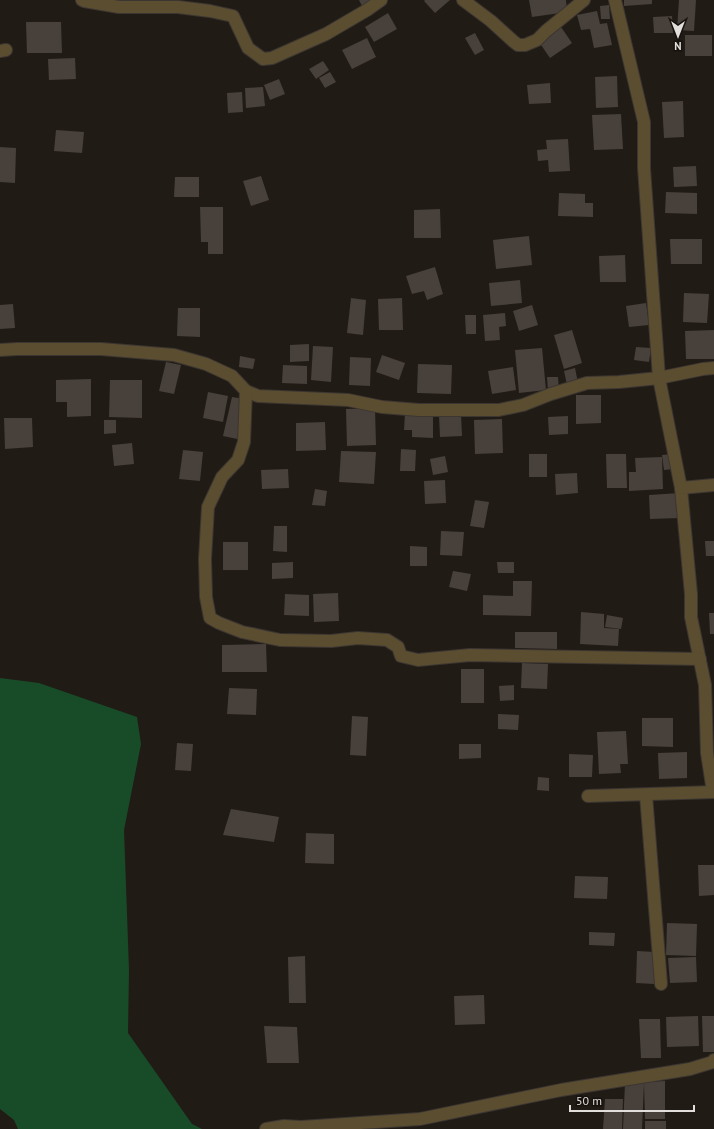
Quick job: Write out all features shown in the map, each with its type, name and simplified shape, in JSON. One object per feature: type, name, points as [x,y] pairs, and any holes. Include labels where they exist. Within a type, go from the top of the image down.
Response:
[{"type":"street","points":[[82,0],[119,7],[178,8],[210,11],[233,16],[248,48],[263,59],[272,58],[326,34],[381,0]]},
{"type":"street","points":[[463,0],[518,45],[525,45],[537,40],[584,0]]},
{"type":"street","points":[[588,796],[713,792],[707,753],[705,685],[691,617],[691,594],[682,488],[659,378],[644,168],[644,122],[614,0]]},
{"type":"street","points":[[0,350],[101,349],[174,355],[206,364],[232,376],[246,391],[258,396],[348,400],[382,407],[419,410],[499,410],[523,404],[587,383],[619,382],[659,378],[714,368]]},
{"type":"street","points":[[246,391],[244,442],[238,460],[222,477],[208,507],[205,559],[206,598],[210,618],[242,632],[280,640],[330,641],[358,638],[387,640],[398,647],[400,656],[418,660],[470,655],[700,659]]},
{"type":"street","points":[[682,488],[714,485]]},
{"type":"street","points":[[646,795],[661,984]]},
{"type":"street","points":[[266,1129],[284,1126],[301,1127],[420,1119],[561,1090],[690,1069],[713,1062],[714,1060]]},
{"type":"green space","points":[[0,678],[39,683],[137,717],[141,744],[124,830],[129,970],[128,1033],[192,1124],[202,1129],[18,1129],[14,1120],[0,1109]]},
{"type":"building","points":[[359,0],[381,0],[363,8]]},
{"type":"building","points":[[450,0],[435,13],[424,1]]},
{"type":"building","points":[[529,0],[566,0],[567,12],[532,17]]},
{"type":"building","points":[[624,0],[652,0],[652,4],[624,6]]},
{"type":"building","points":[[679,0],[696,0],[694,31],[677,30]]},
{"type":"building","points":[[609,5],[610,19],[601,19],[600,6]]},
{"type":"building","points":[[597,11],[600,24],[607,23],[612,45],[594,48],[590,29],[581,30],[577,15]]},
{"type":"building","points":[[388,13],[397,29],[374,42],[365,27]]},
{"type":"building","points":[[672,16],[673,33],[654,33],[653,17]]},
{"type":"building","points":[[26,22],[61,22],[62,53],[27,53]]},
{"type":"building","points":[[561,27],[572,43],[550,58],[539,42]]},
{"type":"building","points":[[475,33],[484,50],[475,55],[465,38]]},
{"type":"building","points":[[685,35],[712,35],[712,56],[685,56]]},
{"type":"building","points":[[367,38],[376,57],[352,69],[342,50]]},
{"type":"building","points":[[75,58],[76,79],[49,80],[48,59]]},
{"type":"building","points":[[323,61],[329,70],[316,79],[309,69]]},
{"type":"building","points":[[330,72],[336,82],[325,88],[319,78]]},
{"type":"building","points":[[617,76],[618,107],[596,108],[595,77]]},
{"type":"building","points":[[279,79],[285,94],[270,100],[264,85]]},
{"type":"building","points":[[550,83],[551,103],[529,104],[527,85]]},
{"type":"building","points":[[263,87],[265,106],[246,108],[245,88]]},
{"type":"building","points":[[242,92],[243,112],[228,113],[227,93]]},
{"type":"building","points":[[683,101],[684,137],[664,138],[662,102]]},
{"type":"building","points":[[621,114],[623,149],[594,150],[592,115]]},
{"type":"building","points":[[56,130],[84,132],[82,153],[54,151]]},
{"type":"building","points":[[568,139],[570,171],[549,172],[548,160],[538,161],[537,150],[547,149],[546,140]]},
{"type":"building","points":[[0,147],[16,148],[15,183],[0,182]]},
{"type":"building","points":[[696,166],[697,186],[674,187],[673,167]]},
{"type":"building","points":[[261,176],[269,200],[251,206],[243,181]]},
{"type":"building","points":[[175,177],[199,177],[199,197],[174,197]]},
{"type":"building","points":[[666,192],[697,193],[697,214],[665,213]]},
{"type":"building","points":[[559,193],[585,194],[585,203],[593,203],[593,217],[558,216]]},
{"type":"building","points":[[200,207],[223,207],[223,254],[208,254],[208,242],[201,242]]},
{"type":"building","points":[[440,209],[441,238],[414,238],[414,210]]},
{"type":"building","points":[[529,236],[532,265],[496,269],[493,240]]},
{"type":"building","points":[[670,239],[702,239],[702,264],[671,264]]},
{"type":"building","points":[[625,255],[626,282],[600,282],[599,256]]},
{"type":"building","points":[[435,267],[443,294],[427,300],[424,291],[412,294],[406,276]]},
{"type":"building","points":[[520,280],[522,303],[491,306],[489,283]]},
{"type":"building","points":[[684,293],[709,294],[707,323],[683,322]]},
{"type":"building","points":[[351,298],[366,300],[363,335],[347,333]]},
{"type":"building","points":[[402,298],[403,330],[379,330],[378,299]]},
{"type":"building","points":[[646,303],[649,325],[629,327],[626,306]]},
{"type":"building","points":[[13,304],[15,328],[0,329],[0,305]]},
{"type":"building","points":[[532,305],[538,325],[519,331],[513,311]]},
{"type":"building","points":[[178,308],[200,308],[200,337],[177,336]]},
{"type":"building","points":[[505,313],[506,326],[499,327],[500,340],[485,341],[483,315]]},
{"type":"building","points":[[465,315],[476,315],[476,334],[466,334]]},
{"type":"building","points":[[572,330],[582,363],[564,369],[554,335]]},
{"type":"building","points":[[714,330],[714,359],[686,359],[685,331]]},
{"type":"building","points":[[309,344],[309,361],[290,362],[290,345]]},
{"type":"building","points":[[313,346],[333,347],[331,382],[311,380]]},
{"type":"building","points":[[636,347],[651,348],[649,362],[634,360]]},
{"type":"building","points":[[542,348],[546,390],[519,393],[515,350]]},
{"type":"building","points":[[382,355],[405,363],[399,380],[376,372]]},
{"type":"building","points":[[240,356],[255,359],[253,369],[239,367]]},
{"type":"building","points":[[350,357],[371,358],[370,386],[349,385]]},
{"type":"building","points":[[166,362],[181,365],[174,394],[159,391]]},
{"type":"building","points":[[418,364],[452,365],[451,394],[417,393]]},
{"type":"building","points":[[283,365],[307,366],[307,384],[282,383]]},
{"type":"building","points":[[513,367],[516,390],[492,394],[488,371]]},
{"type":"building","points":[[575,368],[578,383],[567,385],[564,371]]},
{"type":"building","points":[[547,377],[558,377],[559,391],[548,391]]},
{"type":"building","points":[[91,379],[91,416],[67,417],[67,402],[56,402],[56,380]]},
{"type":"building","points":[[110,380],[142,380],[142,418],[109,417]]},
{"type":"building","points":[[208,392],[228,396],[223,422],[203,418]]},
{"type":"building","points":[[576,395],[601,395],[601,423],[576,424]]},
{"type":"building","points":[[232,397],[250,400],[242,440],[223,436]]},
{"type":"building","points":[[375,408],[376,445],[347,446],[346,409]]},
{"type":"building","points":[[405,413],[433,414],[433,438],[412,437],[412,430],[404,430]]},
{"type":"building","points":[[461,414],[462,436],[440,437],[439,415]]},
{"type":"building","points":[[568,416],[568,434],[549,435],[548,417]]},
{"type":"building","points":[[4,418],[32,418],[33,447],[5,449]]},
{"type":"building","points":[[502,419],[503,453],[475,454],[474,420]]},
{"type":"building","points":[[104,420],[116,420],[116,433],[104,434]]},
{"type":"building","points":[[325,422],[326,450],[296,451],[296,423]]},
{"type":"building","points":[[132,443],[134,464],[114,466],[112,445]]},
{"type":"building","points":[[401,449],[416,450],[415,471],[400,471]]},
{"type":"building","points":[[183,450],[203,452],[200,481],[179,479]]},
{"type":"building","points":[[341,451],[376,452],[374,484],[339,482]]},
{"type":"building","points":[[529,454],[547,454],[547,477],[529,477]]},
{"type":"building","points":[[606,454],[626,454],[627,488],[607,488]]},
{"type":"building","points":[[673,454],[674,469],[664,470],[662,455]]},
{"type":"building","points":[[445,456],[448,472],[433,475],[430,459]]},
{"type":"building","points":[[662,457],[663,489],[629,491],[629,472],[636,472],[635,458]]},
{"type":"building","points":[[288,469],[289,488],[262,489],[261,470]]},
{"type":"building","points":[[577,473],[578,493],[556,495],[555,474]]},
{"type":"building","points":[[445,480],[446,503],[425,504],[424,481]]},
{"type":"building","points":[[315,489],[327,491],[325,506],[312,505]]},
{"type":"building","points":[[680,493],[681,518],[650,519],[649,495]]},
{"type":"building","points":[[475,500],[489,502],[484,528],[470,526]]},
{"type":"building","points":[[274,526],[287,526],[287,552],[273,551]]},
{"type":"building","points":[[441,531],[464,532],[462,556],[440,555]]},
{"type":"building","points":[[705,541],[714,541],[714,556],[706,556]]},
{"type":"building","points":[[223,542],[248,542],[248,570],[223,570]]},
{"type":"building","points":[[410,546],[427,547],[427,566],[410,566]]},
{"type":"building","points":[[293,562],[293,578],[272,579],[272,563]]},
{"type":"building","points":[[497,562],[514,562],[514,573],[498,573]]},
{"type":"building","points":[[453,571],[471,574],[467,591],[449,587]]},
{"type":"building","points":[[513,581],[532,581],[531,616],[483,615],[483,595],[513,596]]},
{"type":"building","points":[[338,593],[339,621],[314,622],[313,594]]},
{"type":"building","points":[[285,594],[309,595],[309,616],[284,615]]},
{"type":"building","points":[[581,612],[604,614],[604,628],[619,629],[618,646],[580,644]]},
{"type":"building","points":[[709,613],[714,613],[714,634],[710,634]]},
{"type":"building","points":[[607,615],[623,618],[621,629],[605,627]]},
{"type":"building","points":[[515,632],[557,632],[557,649],[515,648]]},
{"type":"building","points":[[266,644],[267,672],[222,672],[222,645]]},
{"type":"building","points":[[522,663],[548,664],[547,689],[521,688]]},
{"type":"building","points":[[461,669],[484,669],[484,703],[461,703]]},
{"type":"building","points":[[514,685],[514,700],[500,701],[499,686]]},
{"type":"building","points":[[229,688],[257,689],[256,715],[227,714]]},
{"type":"building","points":[[498,714],[519,715],[518,730],[498,729]]},
{"type":"building","points":[[352,716],[368,717],[366,756],[350,755]]},
{"type":"building","points":[[642,718],[673,718],[673,747],[642,746]]},
{"type":"building","points":[[626,731],[628,764],[620,764],[621,773],[599,774],[597,732]]},
{"type":"building","points":[[177,743],[193,744],[191,771],[175,770]]},
{"type":"building","points":[[459,744],[481,744],[481,758],[459,759]]},
{"type":"building","points":[[687,752],[687,778],[659,779],[658,753]]},
{"type":"building","points":[[569,754],[593,755],[592,777],[569,777]]},
{"type":"building","points":[[538,777],[549,778],[549,791],[537,790]]},
{"type":"building","points":[[231,809],[279,817],[274,842],[223,835]]},
{"type":"building","points":[[306,833],[334,834],[334,864],[305,863]]},
{"type":"building","points":[[698,865],[714,865],[714,895],[699,896]]},
{"type":"building","points":[[575,876],[608,877],[607,899],[574,898]]},
{"type":"building","points":[[667,923],[697,924],[696,956],[666,955]]},
{"type":"building","points":[[589,932],[615,933],[614,946],[589,945]]},
{"type":"building","points":[[637,951],[655,952],[654,984],[636,983]]},
{"type":"building","points":[[305,956],[306,1003],[289,1003],[288,957]]},
{"type":"building","points":[[696,957],[697,982],[670,983],[668,958]]},
{"type":"building","points":[[484,995],[485,1024],[455,1025],[454,996]]},
{"type":"building","points":[[698,1016],[699,1046],[667,1047],[666,1017]]},
{"type":"building","points":[[702,1016],[714,1016],[714,1052],[703,1052]]},
{"type":"building","points":[[639,1019],[660,1019],[661,1058],[641,1058]]},
{"type":"building","points":[[264,1026],[297,1027],[299,1063],[267,1063]]},
{"type":"building","points":[[665,1081],[665,1119],[645,1119],[644,1082]]},
{"type":"building","points":[[625,1083],[644,1083],[642,1129],[623,1129]]},
{"type":"building","points":[[605,1099],[623,1099],[622,1129],[603,1129]]},
{"type":"building","points":[[645,1121],[666,1121],[666,1129],[645,1129]]}]
